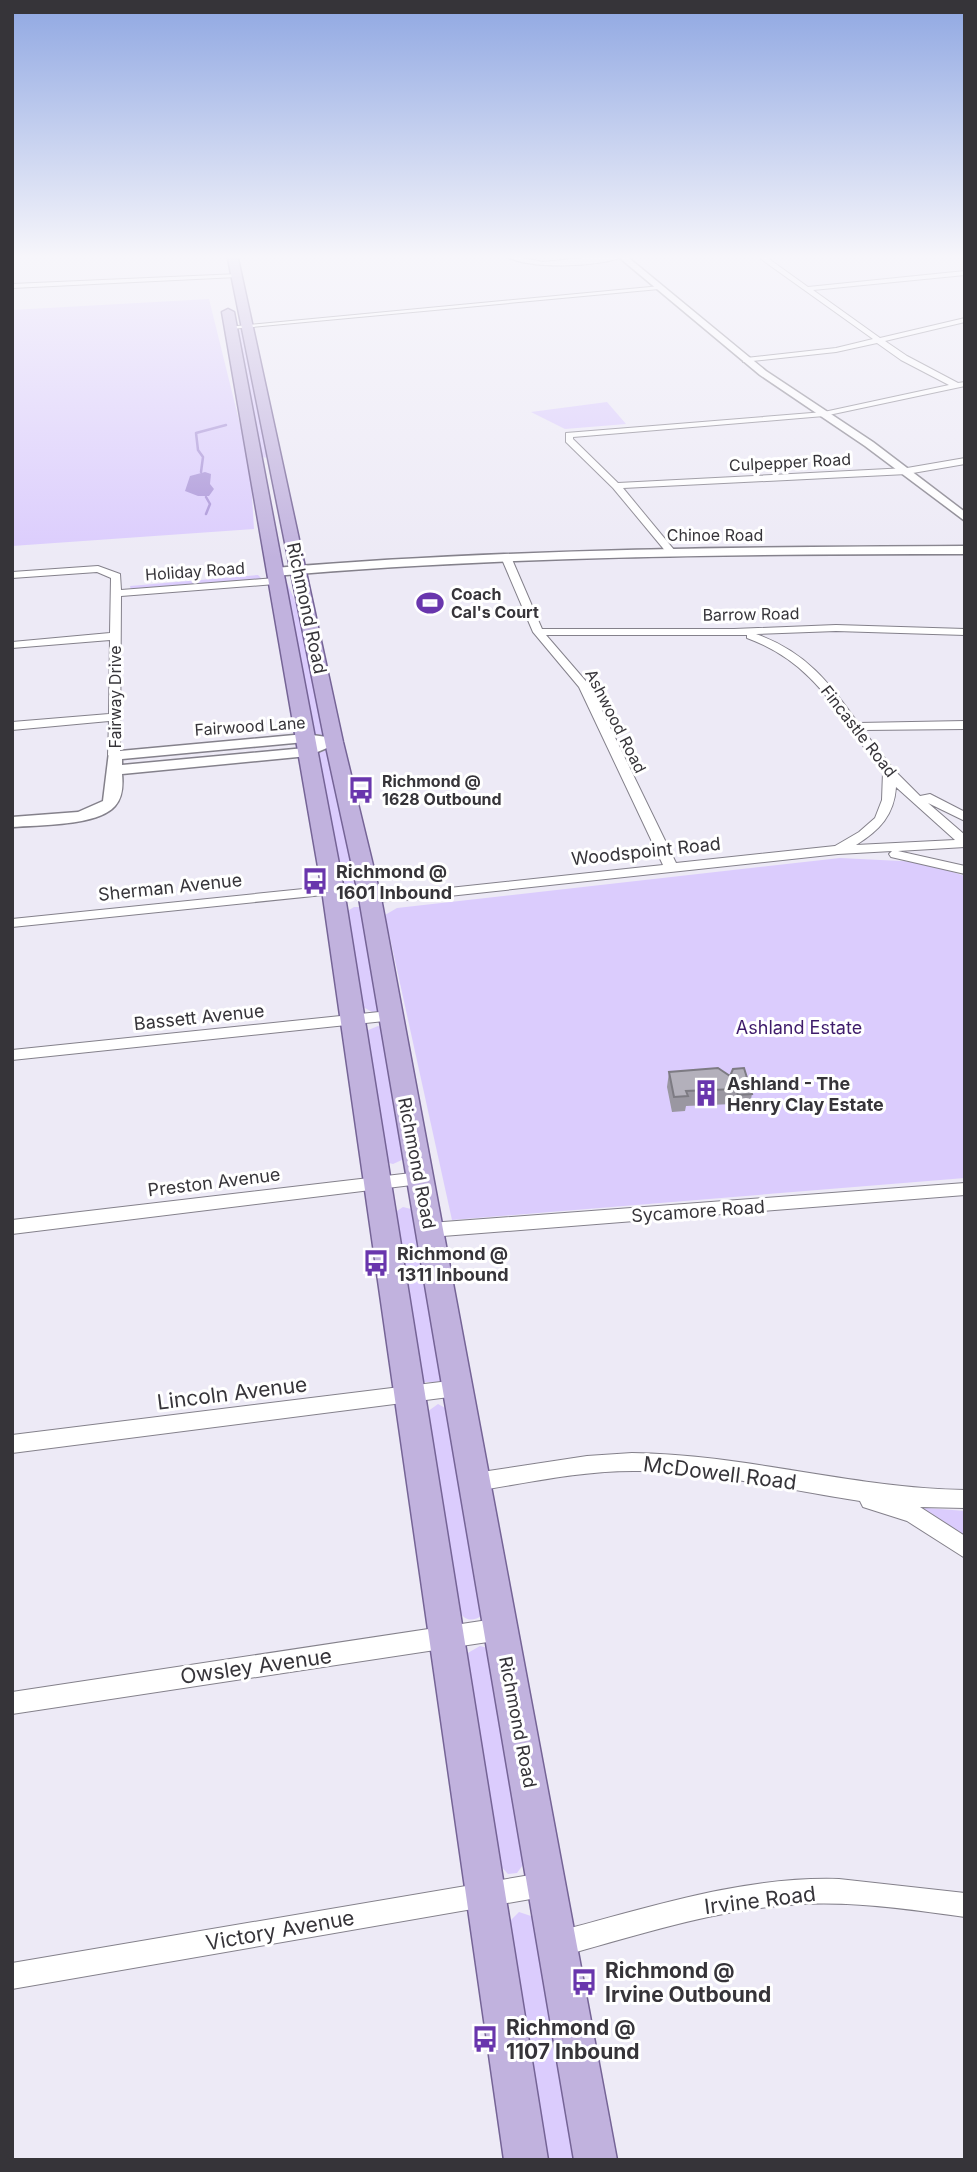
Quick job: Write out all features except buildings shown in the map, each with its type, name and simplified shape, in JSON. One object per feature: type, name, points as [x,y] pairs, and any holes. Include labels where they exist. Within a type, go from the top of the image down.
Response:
[{"type":"main road","name":"Richmond Road","points":[[236,355],[267,526],[281,541],[288,576],[310,619],[334,742],[370,898],[596,2160]]},
{"type":"main road","name":"Richmond Road","points":[[252,355],[288,576],[307,745],[333,890],[526,2160]]},
{"type":"street","points":[[740,355],[907,471],[965,518]]},
{"type":"street","points":[[746,360],[788,355]]},
{"type":"street","points":[[901,355],[962,387]]},
{"type":"street","points":[[670,551],[616,486],[569,440],[569,435],[824,414],[962,387]]},
{"type":"street","name":"Culpepper Road","points":[[616,486],[907,471],[965,461]]},
{"type":"street","name":"Chinoe Road","points":[[288,576],[436,559],[670,551],[965,550]]},
{"type":"street","name":"Ashwood Road","points":[[506,557],[538,632],[584,686],[671,867]]},
{"type":"street","name":"Chinoe Road","points":[[288,576],[439,567],[467,560]]},
{"type":"street","points":[[12,575],[106,570],[116,576],[117,588]]},
{"type":"street","name":"Holiday Road","points":[[117,588],[288,576]]},
{"type":"street","name":"Holiday Road","points":[[117,588],[288,576]]},
{"type":"street","name":"Fairway Drive","points":[[12,822],[86,814],[109,804],[114,763],[117,588]]},
{"type":"street","name":"Barrow Road","points":[[538,632],[734,632],[836,628],[965,632]]},
{"type":"street","points":[[783,630],[780,639],[785,649]]},
{"type":"street","name":"Fincastle Road","points":[[734,632],[785,649],[811,668],[889,772],[965,843]]},
{"type":"street","points":[[12,645],[115,636]]},
{"type":"street","points":[[12,726],[114,717]]},
{"type":"street","points":[[855,727],[965,726]]},
{"type":"street","name":"Fairwood Lane","points":[[114,763],[334,742]]},
{"type":"street","points":[[889,772],[940,806],[965,817]]},
{"type":"street","points":[[838,850],[870,830],[884,816],[891,797],[889,772]]},
{"type":"street","name":"Woodspoint Road","points":[[333,890],[370,898],[838,850],[965,843]]},
{"type":"street","points":[[838,850],[911,856],[965,870]]},
{"type":"street","name":"Sherman Avenue","points":[[12,923],[333,890]]},
{"type":"street","name":"Bassett Avenue","points":[[12,1055],[389,1016]]},
{"type":"street","name":"Preston Avenue","points":[[12,1227],[420,1178]]},
{"type":"street","name":"Sycamore Road","points":[[430,1230],[965,1189]]},
{"type":"street","name":"Lincoln Avenue","points":[[12,1444],[457,1388]]},
{"type":"street","name":"McDowell Road","points":[[475,1482],[598,1465],[655,1462],[738,1472],[848,1492],[965,1499]]},
{"type":"street","points":[[848,1492],[913,1514],[965,1548]]},
{"type":"street","name":"Owsley Avenue","points":[[12,1703],[500,1629]]},
{"type":"street","name":"Victory Avenue","points":[[12,1976],[548,1884]]},
{"type":"street","name":"Irvine Road","points":[[559,1944],[689,1910],[819,1891],[899,1896],[965,1905]]},
{"type":"green space","points":[[12,355],[223,355],[250,465],[254,529],[12,546]]},
{"type":"green space","points":[[243,355],[249,355],[269,458],[261,457]]},
{"type":"green space","points":[[607,402],[626,424],[565,429],[531,412]]},
{"type":"green space","points":[[258,575],[262,579],[131,590],[130,586]]},
{"type":"green space","points":[[283,583],[287,583],[305,623],[327,734],[322,737],[313,734]]},
{"type":"green space","points":[[327,749],[358,883],[351,887],[341,884],[316,751]]},
{"type":"green space","name":"Ashland Estate","points":[[840,858],[921,862],[965,876],[965,1178],[452,1220],[385,915],[397,908]]},
{"type":"green space","points":[[354,907],[361,907],[379,1012],[374,1013],[363,1007],[346,912]]},
{"type":"green space","points":[[378,1026],[385,1029],[404,1159],[393,1164],[385,1162],[366,1031]]},
{"type":"green space","points":[[403,1207],[415,1210],[445,1378],[440,1382],[424,1382],[419,1374],[396,1217],[397,1211]]},
{"type":"green space","points":[[438,1404],[449,1410],[483,1615],[471,1620],[461,1615],[456,1607],[427,1412]]},
{"type":"green space","points":[[915,1507],[965,1511],[965,1537]]},
{"type":"green space","points":[[480,1646],[488,1648],[528,1858],[517,1873],[508,1874],[496,1861],[466,1654]]},
{"type":"green space","points":[[519,1912],[537,1918],[581,2160],[545,2160],[509,1922]]},
{"type":"shaded area","points":[[205,472],[211,474],[210,484],[214,489],[209,496],[198,496],[185,491],[190,476]]},
{"type":"waterway","points":[[201,472],[203,457],[198,450],[196,433],[226,425]]},
{"type":"waterway","points":[[206,497],[210,504],[206,514]]},
{"type":"place","name":"Coach Cal's Court","points":[[430,603]]},
{"type":"place","name":"Richmond @ 1628 Outbound","points":[[361,790]]},
{"type":"place","name":"Richmond @ 1601 Inbound","points":[[315,881]]},
{"type":"place","name":"Ashland - The Henry Clay Estate","points":[[706,1093]]},
{"type":"place","name":"Richmond @ 1311 Inbound","points":[[376,1263]]},
{"type":"place","name":"Richmond @ Irvine Outbound","points":[[584,1982]]},
{"type":"place","name":"Richmond @ 1107 Inbound","points":[[485,2039]]}]
